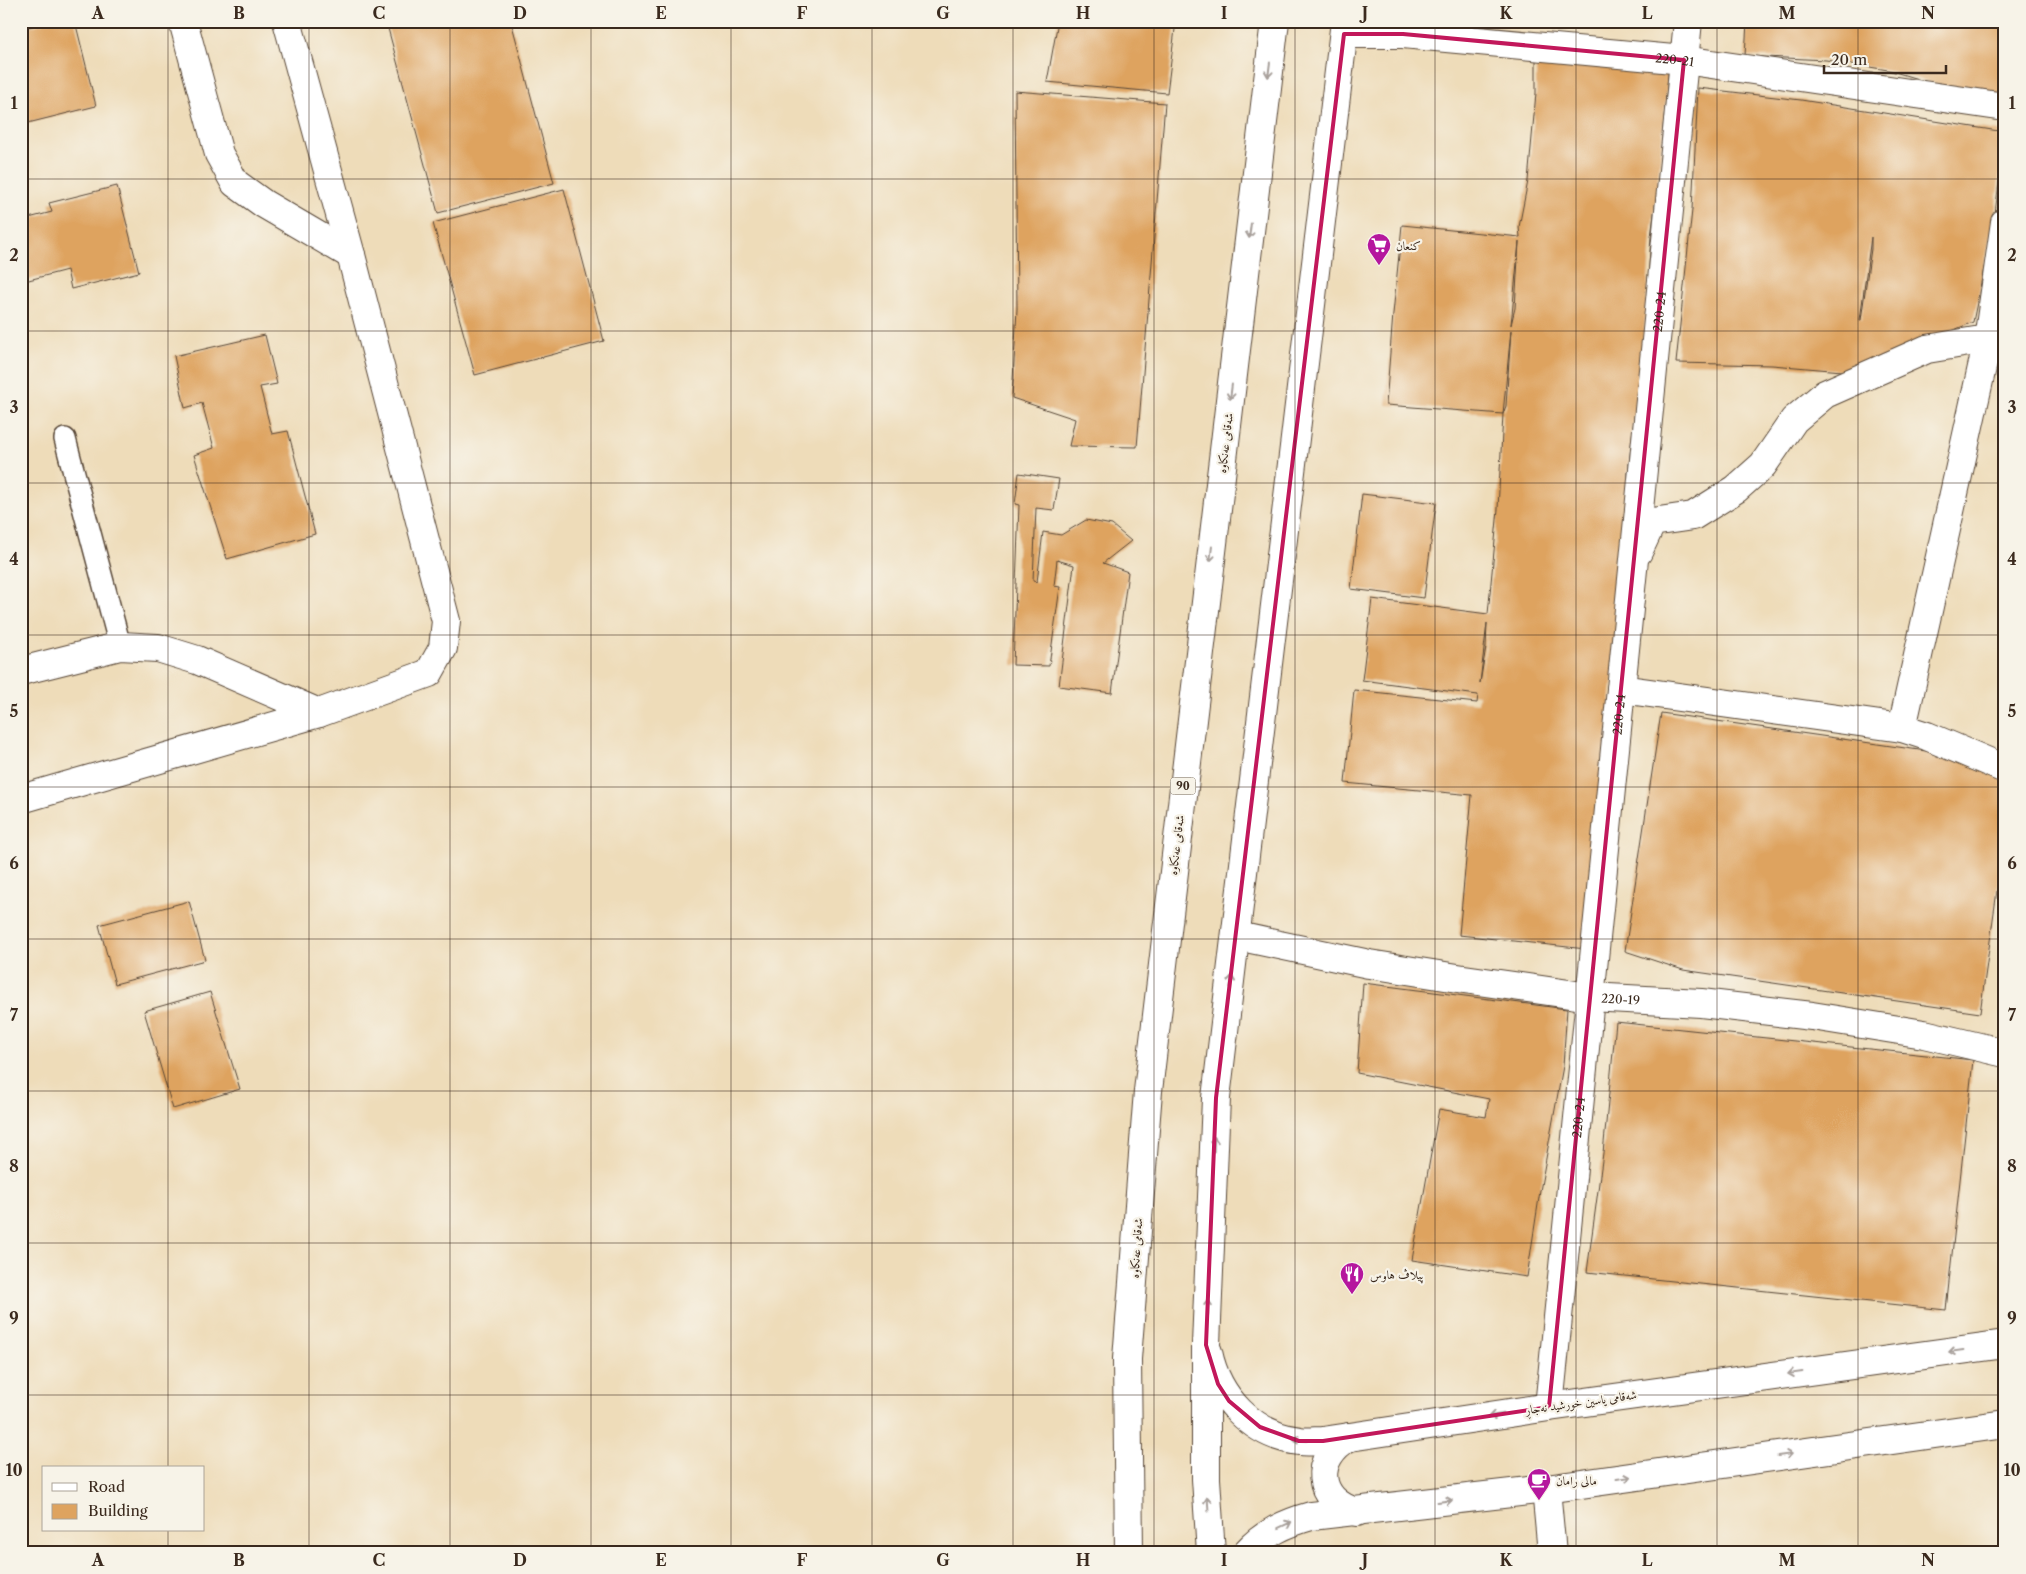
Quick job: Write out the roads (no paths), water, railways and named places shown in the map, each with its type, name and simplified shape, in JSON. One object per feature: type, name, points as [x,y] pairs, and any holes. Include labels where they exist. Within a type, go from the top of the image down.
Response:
[{"type":"main road","points":[[183,21],[219,154],[235,183],[264,204],[351,255]]},
{"type":"main road","points":[[21,799],[319,713],[429,673],[443,648],[446,621],[351,255],[287,21]]},
{"type":"main road","name":"شەقامی عەنکاوە","points":[[1130,1553],[1127,1359],[1148,1091],[1275,21]]},
{"type":"main road","name":"220-24","points":[[1549,1407],[1688,21]]},
{"type":"main road","points":[[1211,1553],[1206,1479],[1206,1345],[1216,1098],[1237,936],[1344,27]]},
{"type":"main road","name":"220-21","points":[[1344,27],[1684,60],[2005,107]]},
{"type":"main road","points":[[1902,728],[1996,340],[2005,222]]},
{"type":"main road","points":[[1634,562],[1652,522],[1693,516],[1736,489],[1763,464],[1794,420],[1825,394],[1927,349],[1996,340]]},
{"type":"main road","points":[[21,672],[120,646],[158,648],[197,660],[319,713]]},
{"type":"main road","points":[[1621,689],[1902,728],[1927,736],[2005,769]]},
{"type":"main road","name":"220-19","points":[[1237,936],[1369,964],[1590,996],[1701,1003],[1812,1016],[1924,1034],[2005,1053]]},
{"type":"main road","name":"شەقامی یاسین خورشید نەجاڕ","points":[[1206,1345],[1210,1365],[1218,1384],[1229,1401],[1244,1415],[1260,1427],[1279,1436],[1299,1441],[1323,1441],[1549,1407],[2005,1344]]},
{"type":"main road","points":[[1246,1553],[1272,1532],[1290,1522],[1311,1516],[1546,1489],[2005,1424]]},
{"type":"main road","points":[[1348,1437],[1336,1445],[1327,1457],[1323,1478],[1332,1498],[1343,1508],[1357,1512]]},
{"type":"main road","points":[[1546,1489],[1552,1553]]},
{"type":"lane","points":[[65,439],[120,646]]},
{"type":"place","name":"كنعان","points":[[1379,266]]},
{"type":"place","name":"پيلاڤ هاوس","points":[[1352,1295]]},
{"type":"place","name":"مالى رامان","points":[[1539,1501]]}]
